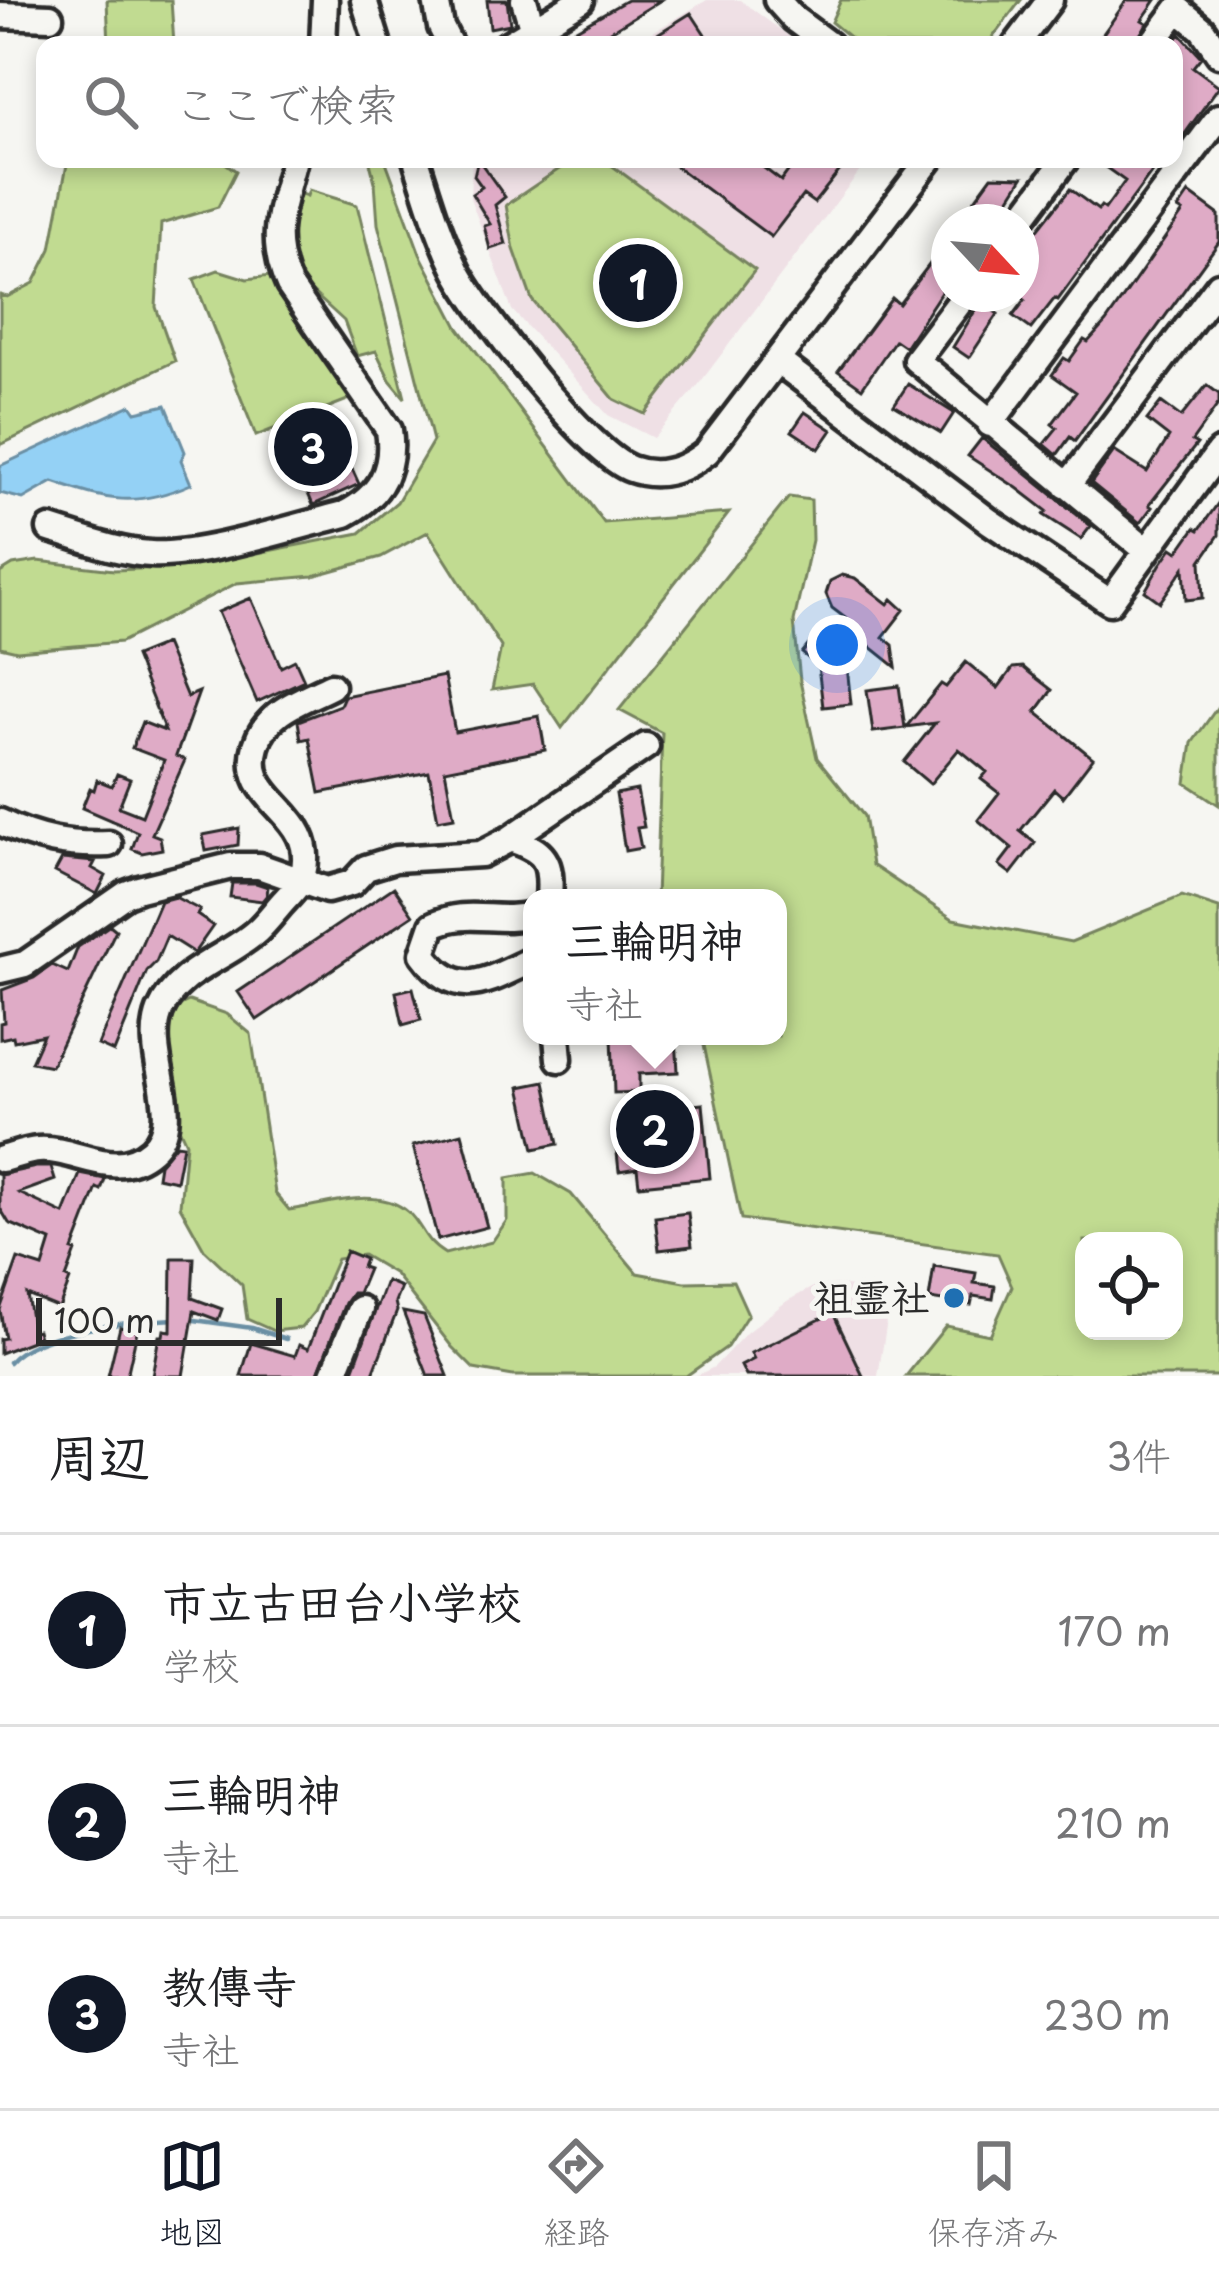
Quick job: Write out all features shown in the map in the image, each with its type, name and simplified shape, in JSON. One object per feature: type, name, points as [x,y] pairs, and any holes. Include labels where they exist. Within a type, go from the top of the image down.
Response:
[{"type":"street","points":[[323,36],[325,0]]},
{"type":"street","points":[[364,0],[375,36]]},
{"type":"street","points":[[436,0],[447,36]]},
{"type":"street","points":[[524,0],[533,30]]},
{"type":"street","points":[[523,36],[581,0]]},
{"type":"street","points":[[777,0],[817,36]]},
{"type":"street","points":[[1023,36],[1050,0]]},
{"type":"street","points":[[1158,36],[1178,9],[1202,29],[1219,54]]},
{"type":"street","points":[[0,15],[50,17]]},
{"type":"street","points":[[1183,165],[1219,117]]},
{"type":"street","points":[[50,529],[110,548],[152,554],[185,552],[345,514],[367,502],[384,481],[393,457],[389,430],[289,285],[277,259],[275,235],[292,168]]},
{"type":"street","points":[[419,168],[448,251],[490,324],[615,461],[655,473],[691,465],[707,452],[923,168]]},
{"type":"street","points":[[1032,204],[1059,168]]},
{"type":"street","points":[[990,424],[1181,168]]},
{"type":"street","points":[[1067,487],[1219,285]]},
{"type":"street","points":[[952,312],[916,360],[1146,550]]},
{"type":"street","points":[[778,361],[989,521],[1109,602],[1219,452]]},
{"type":"street","points":[[2,1159],[39,1150],[93,1163],[132,1162],[152,1150],[165,1133],[168,1119],[154,1051],[158,1015],[170,992],[256,932],[299,884],[304,853],[300,835],[288,814],[257,784],[250,766],[261,731],[279,711],[331,686]]},
{"type":"street","points":[[0,970],[25,964],[139,889],[231,866],[259,866],[299,884],[327,890],[352,884],[366,868],[395,859],[481,854],[646,746]]},
{"type":"street","points":[[0,822],[64,845],[109,844]]},
{"type":"street","points":[[510,838],[537,848],[551,872],[550,889]]},
{"type":"street","points":[[523,917],[509,921],[457,914],[433,926],[423,954],[436,973],[457,985],[486,982],[523,964]]},
{"type":"street","points":[[333,1376],[360,1309]]},
{"type":"shaded area","points":[[707,0],[740,0],[789,36],[646,36]]},
{"type":"shaded area","points":[[472,168],[862,168],[653,438],[608,415],[512,310],[470,198]]},
{"type":"shaded area","points":[[836,1284],[867,1290],[884,1306],[886,1327],[878,1376],[696,1376],[714,1367],[747,1332],[787,1301],[815,1286]]},
{"type":"green space","points":[[107,0],[171,0],[173,36],[109,36]]},
{"type":"green space","points":[[841,0],[1021,0],[994,36],[848,36],[831,22]]},
{"type":"green space","points":[[66,168],[236,171],[218,207],[161,224],[156,307],[175,361],[0,445],[0,295],[7,297],[34,283],[51,249]]},
{"type":"green space","points":[[371,168],[388,168],[420,254],[458,327],[604,523],[729,513],[562,728],[533,684],[492,690],[501,647],[428,532],[381,557],[313,576],[237,583],[121,642],[17,651],[0,647],[0,573],[13,565],[38,561],[114,570],[186,567],[360,533],[397,502],[433,441],[378,224]]},
{"type":"green space","points":[[561,168],[615,168],[755,270],[645,414],[614,399],[532,300],[514,249],[506,205]]},
{"type":"green space","points":[[290,190],[307,196],[309,190],[357,205],[405,398],[376,351],[357,356],[344,321],[295,276],[281,254]]},
{"type":"green space","points":[[218,270],[247,279],[270,276],[335,367],[332,373],[350,399],[256,436],[194,279]]},
{"type":"green space","points":[[789,497],[811,500],[812,540],[794,621],[800,681],[817,758],[864,816],[872,865],[953,919],[1071,942],[1182,896],[1219,908],[1219,1376],[906,1376],[946,1326],[990,1335],[1012,1286],[998,1254],[741,1219],[704,1045],[787,1045],[787,889],[656,889],[662,733],[619,710]]},
{"type":"green space","points":[[1219,705],[1219,805],[1186,783],[1192,743]]},
{"type":"green space","points":[[189,1001],[227,1014],[251,1034],[275,1193],[289,1210],[351,1199],[382,1200],[408,1212],[445,1254],[492,1242],[507,1220],[507,1178],[535,1173],[571,1194],[637,1273],[685,1282],[733,1281],[748,1314],[727,1347],[686,1376],[513,1376],[474,1369],[395,1274],[363,1255],[337,1259],[314,1312],[301,1328],[274,1331],[247,1319],[242,1285],[204,1249],[180,1206],[186,1143],[176,1121],[162,1044],[169,1010]]},
{"type":"water","points":[[131,405],[136,412],[166,405],[185,452],[181,460],[191,484],[138,499],[90,494],[53,482],[23,499],[0,493],[0,466]]},
{"type":"building","points":[[487,0],[507,0],[510,24],[490,28]]},
{"type":"building","points":[[627,0],[661,0],[603,36],[564,36]]},
{"type":"building","points":[[1127,0],[1156,0],[1142,20],[1147,23],[1140,36],[1101,36]]},
{"type":"building","points":[[691,13],[706,36],[654,36]]},
{"type":"building","points":[[1183,37],[1201,57],[1193,67],[1219,86],[1183,136]]},
{"type":"building","points":[[476,168],[484,168],[505,197],[495,205],[506,244],[490,249],[484,226],[490,224],[472,194],[482,187],[474,176]]},
{"type":"building","points":[[678,168],[764,168],[781,181],[790,168],[842,168],[814,203],[803,195],[771,237]]},
{"type":"building","points":[[1107,168],[1154,169],[1058,300],[1031,329],[1013,316],[1039,312],[1039,228],[1070,189],[1098,210],[1105,209],[1125,181]]},
{"type":"building","points":[[992,176],[1023,177],[1006,204],[972,204]]},
{"type":"building","points":[[1189,193],[1219,215],[1219,242],[1075,441],[1070,437],[1057,455],[1044,444],[1057,428],[1052,424],[1076,392],[1052,375],[1064,358],[1069,361],[1106,322],[1183,212],[1178,209]]},
{"type":"building","points":[[931,262],[931,307],[905,347],[895,340],[862,388],[838,371],[892,298],[899,304]]},
{"type":"building","points":[[974,312],[998,314],[969,358],[953,347]]},
{"type":"building","points":[[908,384],[954,413],[941,433],[894,405]]},
{"type":"building","points":[[1207,385],[1219,394],[1219,403],[1192,441],[1197,444],[1140,523],[1091,483],[1114,451],[1147,472],[1169,437],[1147,420],[1161,402],[1181,417]]},
{"type":"building","points":[[326,412],[359,484],[313,505],[281,432]]},
{"type":"building","points":[[805,412],[832,430],[819,449],[792,431]]},
{"type":"building","points":[[982,438],[1091,526],[1081,539],[968,456]]},
{"type":"building","points":[[1219,502],[1219,535],[1201,561],[1203,598],[1186,600],[1184,568],[1160,602],[1145,591],[1160,565],[1172,548],[1178,552],[1195,528],[1199,530]]},
{"type":"building","points":[[842,575],[855,578],[888,604],[892,599],[904,610],[883,637],[893,645],[896,667],[861,639],[865,633],[832,608],[826,594],[830,581]]},
{"type":"building","points":[[251,598],[281,667],[295,660],[304,680],[257,702],[218,612]]},
{"type":"building","points":[[834,634],[837,667],[846,657],[851,704],[823,707],[818,666],[802,653],[815,637]]},
{"type":"building","points":[[165,644],[187,697],[199,692],[176,756],[185,760],[152,834],[160,837],[162,849],[142,853],[132,849],[138,832],[82,808],[97,780],[112,786],[117,774],[130,779],[119,807],[142,816],[164,760],[132,748],[142,722],[165,731],[135,656]]},
{"type":"building","points":[[966,662],[998,688],[1013,668],[1023,667],[1052,690],[1036,712],[1093,758],[1063,797],[1054,789],[1020,831],[1035,843],[1011,874],[999,865],[1012,848],[978,820],[999,793],[981,779],[987,772],[959,749],[930,784],[904,762],[935,723],[906,727]]},
{"type":"building","points":[[444,676],[455,732],[539,716],[545,750],[445,770],[454,817],[438,820],[429,772],[320,793],[309,738],[301,740],[298,721],[340,705],[344,696]]},
{"type":"building","points":[[899,686],[905,728],[873,732],[867,690]]},
{"type":"building","points":[[637,790],[644,827],[637,828],[641,848],[625,851],[616,794]]},
{"type":"building","points":[[239,828],[238,845],[206,851],[203,835]]},
{"type":"building","points":[[62,859],[95,862],[92,868],[106,876],[97,894],[55,872]]},
{"type":"building","points":[[232,883],[268,887],[267,895],[262,901],[230,897]]},
{"type":"building","points":[[394,887],[413,915],[257,1020],[238,992]]},
{"type":"building","points":[[175,897],[200,910],[197,915],[213,926],[194,953],[167,936],[147,971],[114,1052],[98,1045],[160,901]]},
{"type":"building","points":[[110,925],[116,930],[51,1066],[31,1062],[43,1035],[0,1039],[2,990],[52,965],[68,972],[78,947]]},
{"type":"building","points":[[413,988],[421,1020],[403,1025],[396,992]]},
{"type":"building","points":[[612,1045],[676,1045],[678,1072],[639,1074],[639,1092],[614,1093]]},
{"type":"building","points":[[545,1082],[558,1144],[534,1149],[520,1087]]},
{"type":"building","points":[[703,1104],[710,1178],[639,1185],[637,1168],[619,1171],[614,1125],[632,1123],[631,1112]]},
{"type":"building","points":[[462,1133],[487,1227],[438,1240],[413,1146]]},
{"type":"building","points":[[176,1144],[183,1145],[176,1181],[157,1177],[159,1164]]},
{"type":"building","points":[[51,1167],[55,1180],[19,1193],[64,1214],[80,1174],[105,1179],[73,1250],[66,1278],[70,1280],[59,1308],[27,1295],[33,1331],[37,1330],[39,1338],[0,1353],[0,1339],[5,1338],[0,1310],[18,1259],[43,1267],[51,1241],[9,1223],[0,1208],[0,1175]]},
{"type":"building","points":[[688,1213],[692,1246],[659,1250],[655,1217]]},
{"type":"building","points":[[346,1251],[365,1259],[362,1267],[368,1269],[358,1293],[352,1293],[345,1303],[317,1376],[241,1376],[251,1343],[295,1356],[299,1345],[308,1349]]},
{"type":"building","points":[[172,1258],[194,1258],[192,1298],[222,1309],[218,1320],[194,1311],[183,1376],[152,1376],[159,1336],[164,1330],[171,1331]]},
{"type":"building","points":[[934,1266],[976,1273],[974,1283],[995,1286],[993,1299],[973,1296],[971,1305],[929,1299]]},
{"type":"building","points":[[386,1281],[401,1287],[397,1311],[372,1376],[351,1376]]},
{"type":"building","points":[[403,1312],[424,1316],[448,1376],[428,1376]]},
{"type":"building","points":[[833,1313],[863,1376],[746,1376],[741,1366],[754,1359],[751,1353]]},
{"type":"building","points":[[120,1327],[137,1331],[127,1376],[108,1376]]},
{"type":"waterway","points":[[9,1362],[22,1351],[62,1335],[175,1319]]},
{"type":"waterway","points":[[187,1319],[252,1328],[286,1339]]},
{"type":"place","name":"市立古田台小学校","points":[[638,283]]},
{"type":"place","name":"教傳寺","points":[[313,447]]},
{"type":"place","name":"三輪明神","points":[[655,1129]]},
{"type":"place","name":"祖霊社","points":[[954,1298]]}]
